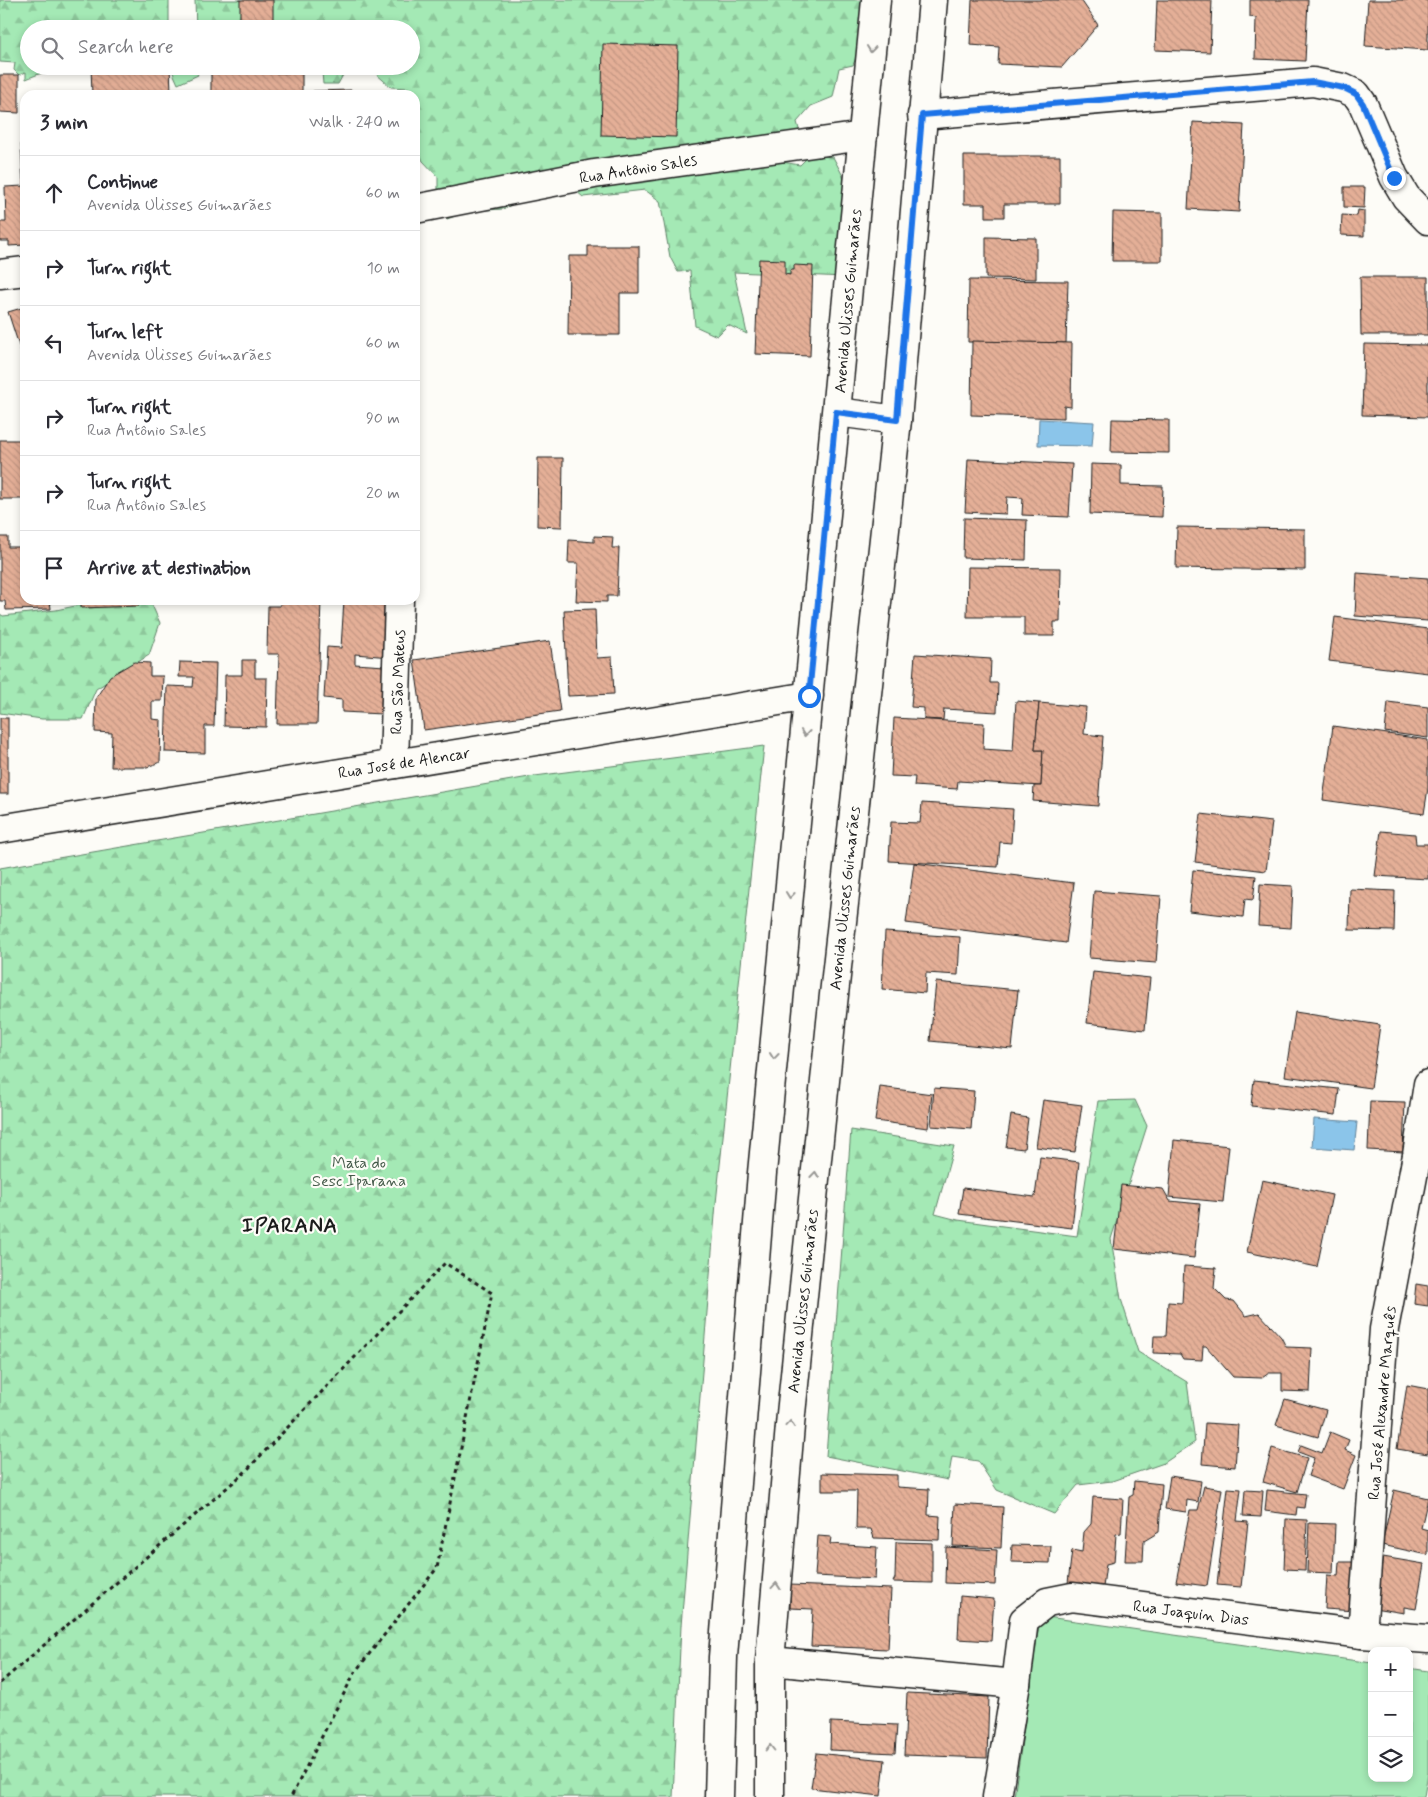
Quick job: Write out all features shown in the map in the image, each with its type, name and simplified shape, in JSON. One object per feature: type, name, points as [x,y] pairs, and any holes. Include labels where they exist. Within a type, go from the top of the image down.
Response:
[{"type":"main road","name":"Avenida Ulisses Guimarães","points":[[719,1797],[723,1657],[762,1173],[876,0]]},
{"type":"main road","name":"Avenida Ulisses Guimarães","points":[[770,1797],[770,1661],[790,1414],[897,420],[933,0]]},
{"type":"main road","points":[[922,115],[1313,82],[1344,88],[1356,94],[1363,104],[1394,178],[1406,197],[1428,220]]},
{"type":"main road","name":"Rua Antônio Sales","points":[[420,208],[594,174],[863,136]]},
{"type":"main road","points":[[0,274],[20,271]]},
{"type":"main road","points":[[836,412],[897,420]]},
{"type":"main road","name":"Rua São Mateus","points":[[394,764],[399,605]]},
{"type":"main road","name":"Rua José de Alencar","points":[[0,829],[809,696]]},
{"type":"main road","name":"Rua José Alexandre Marquês","points":[[1362,1634],[1384,1328],[1417,1155],[1428,1084]]},
{"type":"main road","name":"Rua Joaquin Dias","points":[[997,1797],[1016,1684],[1024,1620],[1048,1602],[1072,1596],[1362,1634],[1428,1639]]},
{"type":"main road","points":[[770,1661],[1016,1684]]},
{"type":"path","points":[[0,1683],[244,1473],[445,1263],[492,1293],[437,1568],[355,1672],[291,1797]]},
{"type":"green space","points":[[0,0],[169,0],[169,20],[20,20],[20,75],[14,70],[15,63],[0,62]]},
{"type":"green space","points":[[195,0],[863,0],[863,40],[853,65],[839,68],[833,97],[811,106],[797,122],[800,133],[783,154],[782,162],[800,165],[810,155],[833,157],[843,176],[848,201],[845,277],[734,272],[747,334],[728,325],[717,336],[695,326],[690,271],[678,272],[670,257],[660,201],[645,190],[583,197],[569,185],[533,194],[503,209],[469,211],[447,219],[438,193],[438,177],[420,155],[420,90],[391,87],[377,75],[420,75],[420,20],[196,20]]},
{"type":"green space","points":[[26,75],[36,75],[26,79]]},
{"type":"green space","points":[[174,75],[198,75],[178,84]]},
{"type":"green space","points":[[270,75],[300,75],[300,77]]},
{"type":"green space","points":[[322,75],[343,75],[338,84],[323,84]]},
{"type":"green space","points":[[80,605],[152,605],[160,623],[149,655],[96,689],[83,719],[42,719],[0,713],[0,614],[3,616],[56,610]]},
{"type":"green space","name":"Mata do Sesc Iparana","points":[[764,746],[716,1203],[681,1626],[673,1797],[0,1797],[0,868],[535,776]]},
{"type":"green space","points":[[1135,1100],[1147,1126],[1111,1239],[1121,1299],[1138,1352],[1187,1382],[1195,1442],[1164,1463],[1112,1481],[1078,1485],[1054,1514],[997,1490],[978,1461],[952,1457],[948,1480],[826,1456],[851,1130],[954,1146],[935,1214],[958,1220],[1077,1236],[1098,1101]]},
{"type":"green space","points":[[1040,1616],[1368,1662],[1368,1782],[1413,1782],[1413,1669],[1428,1671],[1428,1772],[1424,1797],[1014,1797]]},
{"type":"water","points":[[1039,419],[1094,422],[1092,446],[1038,445]]},
{"type":"water","points":[[1314,1119],[1357,1122],[1354,1150],[1312,1147]]},
{"type":"building","points":[[240,0],[273,0],[273,20],[240,20]]},
{"type":"building","points":[[972,0],[1081,0],[1098,25],[1062,67],[998,64],[999,47],[970,45]]},
{"type":"building","points":[[1157,0],[1212,0],[1210,52],[1155,50]]},
{"type":"building","points":[[1250,0],[1308,0],[1305,61],[1255,59],[1256,18],[1250,17]]},
{"type":"building","points":[[1368,0],[1428,0],[1428,50],[1365,46]]},
{"type":"building","points":[[603,44],[678,46],[676,137],[601,135]]},
{"type":"building","points":[[0,75],[19,75],[19,113],[0,112]]},
{"type":"building","points":[[91,75],[170,75],[171,90],[92,90]]},
{"type":"building","points":[[211,75],[302,75],[302,90],[211,90]]},
{"type":"building","points":[[1193,122],[1244,125],[1239,212],[1188,209]]},
{"type":"building","points":[[964,156],[1060,156],[1060,204],[1004,204],[1004,217],[986,217],[986,204],[964,204]]},
{"type":"building","points":[[20,186],[20,245],[9,246],[9,241],[0,241],[0,222],[6,222],[5,187]]},
{"type":"building","points":[[1344,187],[1365,187],[1364,208],[1344,207]]},
{"type":"building","points":[[1358,210],[1364,211],[1364,236],[1341,235],[1342,215],[1357,216]]},
{"type":"building","points":[[1113,212],[1162,213],[1162,261],[1112,261]]},
{"type":"building","points":[[986,237],[1036,238],[1036,279],[986,278]]},
{"type":"building","points":[[588,246],[639,246],[639,293],[620,293],[620,335],[568,335],[569,256],[588,256]]},
{"type":"building","points":[[759,259],[785,260],[785,274],[790,275],[790,270],[794,270],[794,265],[813,266],[810,356],[755,354]]},
{"type":"building","points":[[1360,277],[1428,277],[1428,335],[1361,335]]},
{"type":"building","points":[[969,280],[1068,281],[1066,343],[968,342]]},
{"type":"building","points":[[20,308],[20,349],[8,312]]},
{"type":"building","points":[[972,341],[1072,343],[1071,407],[1064,406],[1064,418],[971,415]]},
{"type":"building","points":[[1364,344],[1428,345],[1428,417],[1362,415]]},
{"type":"building","points":[[1112,419],[1169,420],[1169,453],[1111,452]]},
{"type":"building","points":[[0,440],[20,440],[20,499],[0,499]]},
{"type":"building","points":[[538,458],[563,458],[562,527],[537,526]]},
{"type":"building","points":[[968,459],[1072,464],[1069,517],[1022,515],[1023,498],[1007,497],[1006,514],[965,512]]},
{"type":"building","points":[[1091,464],[1121,465],[1121,485],[1163,486],[1162,517],[1090,514]]},
{"type":"building","points":[[964,518],[1027,520],[1026,560],[963,558]]},
{"type":"building","points":[[1177,527],[1305,529],[1305,570],[1176,568]]},
{"type":"building","points":[[594,536],[613,537],[612,548],[619,548],[617,596],[607,596],[607,602],[576,601],[578,563],[568,563],[569,540],[594,542]]},
{"type":"building","points":[[0,537],[8,537],[8,547],[20,547],[20,605],[51,605],[51,609],[6,610],[5,601],[0,601]]},
{"type":"building","points":[[968,567],[1061,568],[1060,622],[1054,622],[1054,636],[1024,636],[1024,617],[967,617]]},
{"type":"building","points":[[1357,573],[1428,578],[1428,621],[1355,616]]},
{"type":"building","points":[[81,605],[139,606],[81,608]]},
{"type":"building","points":[[321,605],[317,724],[277,724],[279,654],[267,654],[268,606]]},
{"type":"building","points":[[344,605],[393,605],[390,657],[355,654],[355,664],[385,666],[382,714],[342,712],[342,700],[324,698],[327,647],[341,648]]},
{"type":"building","points":[[595,609],[597,658],[612,657],[614,694],[568,696],[564,610]]},
{"type":"building","points":[[1335,617],[1428,629],[1428,673],[1329,661]]},
{"type":"building","points":[[550,641],[560,711],[424,730],[414,660]]},
{"type":"building","points":[[915,654],[991,659],[990,683],[998,683],[997,712],[944,709],[943,720],[924,719],[924,708],[911,707]]},
{"type":"building","points":[[242,660],[255,660],[255,678],[267,678],[266,727],[224,726],[225,675],[242,675]]},
{"type":"building","points":[[134,662],[150,663],[150,676],[163,676],[162,701],[152,701],[152,719],[161,720],[160,762],[147,767],[111,767],[112,733],[95,732],[96,698],[110,676]]},
{"type":"building","points":[[180,662],[216,663],[214,726],[205,726],[205,753],[165,752],[167,686],[193,687],[194,677],[179,677]]},
{"type":"building","points":[[1016,701],[1039,703],[1035,750],[1043,750],[1041,786],[958,781],[957,789],[914,786],[915,777],[891,776],[894,718],[984,723],[983,749],[1013,751]]},
{"type":"building","points":[[1388,702],[1428,707],[1428,738],[1385,732]]},
{"type":"building","points":[[1039,703],[1086,707],[1084,734],[1103,736],[1098,806],[1033,801],[1034,786],[1041,786],[1043,750],[1035,750]]},
{"type":"building","points":[[0,718],[8,718],[8,794],[0,794]]},
{"type":"building","points":[[1333,726],[1428,740],[1428,788],[1424,814],[1323,800]]},
{"type":"building","points":[[922,803],[1013,809],[1011,843],[1000,842],[998,867],[889,861],[891,822],[920,823]]},
{"type":"building","points":[[1201,814],[1272,822],[1266,871],[1195,862]]},
{"type":"building","points":[[1381,831],[1415,834],[1416,844],[1428,844],[1428,879],[1375,876]]},
{"type":"building","points":[[914,863],[1074,883],[1066,943],[906,923]]},
{"type":"building","points":[[1193,870],[1256,876],[1253,900],[1245,899],[1243,917],[1189,911]]},
{"type":"building","points":[[1260,884],[1293,886],[1291,928],[1258,926]]},
{"type":"building","points":[[1350,889],[1395,891],[1394,931],[1349,930]]},
{"type":"building","points":[[1094,891],[1161,896],[1156,963],[1089,958]]},
{"type":"building","points":[[885,932],[960,937],[958,975],[926,973],[925,993],[882,989]]},
{"type":"building","points":[[1093,972],[1150,978],[1145,1030],[1087,1023]]},
{"type":"building","points":[[936,982],[1018,990],[1012,1049],[930,1041]]},
{"type":"building","points":[[1295,1012],[1380,1025],[1371,1088],[1285,1076]]},
{"type":"building","points":[[1254,1080],[1339,1089],[1336,1115],[1251,1106]]},
{"type":"building","points":[[880,1087],[932,1094],[928,1128],[875,1121]]},
{"type":"building","points":[[934,1088],[974,1091],[971,1129],[931,1126]]},
{"type":"building","points":[[1043,1100],[1082,1105],[1075,1152],[1036,1147]]},
{"type":"building","points":[[1370,1101],[1405,1102],[1403,1152],[1368,1150]]},
{"type":"building","points":[[1011,1115],[1028,1118],[1024,1149],[1006,1147]]},
{"type":"building","points":[[1174,1140],[1229,1146],[1223,1202],[1169,1197]]},
{"type":"building","points":[[1040,1157],[1079,1162],[1072,1228],[959,1214],[963,1188],[1035,1197]]},
{"type":"building","points":[[1262,1180],[1332,1195],[1317,1267],[1247,1252]]},
{"type":"building","points":[[1121,1185],[1163,1189],[1170,1201],[1200,1204],[1194,1258],[1114,1249]]},
{"type":"building","points":[[1184,1266],[1216,1268],[1214,1288],[1226,1300],[1234,1301],[1246,1316],[1259,1313],[1281,1337],[1286,1347],[1312,1348],[1310,1392],[1282,1391],[1282,1373],[1269,1373],[1262,1378],[1233,1377],[1206,1346],[1203,1346],[1202,1360],[1183,1359],[1180,1354],[1153,1353],[1154,1336],[1166,1336],[1168,1302],[1182,1303]]},
{"type":"building","points":[[1416,1284],[1428,1286],[1428,1306],[1414,1304]]},
{"type":"building","points":[[1407,1385],[1428,1389],[1428,1454],[1397,1449]]},
{"type":"building","points":[[1285,1399],[1326,1410],[1318,1437],[1276,1425]]},
{"type":"building","points":[[1205,1423],[1238,1425],[1235,1467],[1202,1464]]},
{"type":"building","points":[[1330,1432],[1349,1440],[1345,1450],[1356,1455],[1343,1489],[1308,1476],[1314,1458],[1298,1452],[1301,1445],[1322,1453]]},
{"type":"building","points":[[1272,1448],[1307,1458],[1297,1492],[1263,1482]]},
{"type":"building","points":[[822,1473],[897,1475],[897,1487],[929,1489],[928,1515],[940,1516],[939,1540],[874,1538],[871,1529],[856,1529],[857,1491],[822,1491]]},
{"type":"building","points":[[1170,1476],[1201,1481],[1198,1502],[1187,1500],[1186,1512],[1165,1509]]},
{"type":"building","points":[[1134,1481],[1162,1484],[1159,1532],[1144,1541],[1143,1561],[1125,1561],[1129,1497],[1133,1495]]},
{"type":"building","points":[[1204,1486],[1222,1489],[1207,1586],[1176,1582],[1190,1510],[1198,1510]]},
{"type":"building","points":[[1228,1488],[1241,1489],[1237,1521],[1248,1522],[1241,1587],[1217,1585]]},
{"type":"building","points":[[1245,1490],[1263,1491],[1261,1517],[1243,1516]]},
{"type":"building","points":[[1267,1490],[1306,1494],[1304,1508],[1297,1507],[1296,1515],[1265,1511]]},
{"type":"building","points":[[1394,1490],[1428,1498],[1421,1528],[1428,1530],[1428,1555],[1382,1545]]},
{"type":"building","points":[[1093,1497],[1123,1499],[1121,1533],[1116,1534],[1114,1562],[1106,1564],[1103,1587],[1068,1583],[1072,1550],[1082,1552],[1084,1532],[1091,1524]]},
{"type":"building","points":[[955,1504],[1003,1507],[1001,1548],[953,1546]]},
{"type":"building","points":[[1286,1519],[1307,1520],[1305,1570],[1284,1569]]},
{"type":"building","points":[[1309,1523],[1335,1524],[1333,1573],[1307,1572]]},
{"type":"building","points":[[818,1536],[831,1537],[830,1544],[877,1547],[875,1579],[815,1576]]},
{"type":"building","points":[[896,1542],[932,1543],[932,1583],[893,1582],[895,1578]]},
{"type":"building","points":[[1012,1545],[1051,1546],[1050,1563],[1011,1562]]},
{"type":"building","points":[[946,1547],[997,1550],[995,1585],[945,1583]]},
{"type":"building","points":[[1383,1557],[1424,1564],[1416,1609],[1404,1607],[1404,1613],[1374,1608]]},
{"type":"building","points":[[1339,1562],[1357,1562],[1355,1611],[1325,1609],[1327,1575],[1338,1576]]},
{"type":"building","points":[[790,1585],[891,1589],[888,1649],[811,1646],[813,1609],[790,1608]]},
{"type":"building","points":[[960,1596],[994,1599],[991,1641],[958,1639]]},
{"type":"building","points":[[907,1693],[989,1697],[987,1758],[904,1755]]},
{"type":"building","points":[[831,1722],[897,1725],[895,1753],[830,1750]]},
{"type":"building","points":[[816,1753],[885,1760],[881,1796],[811,1788]]},
{"type":"district","name":"IPARANA","points":[[290,1225]]},
{"type":"route","points":[[809,696],[836,412],[897,420],[922,115],[1313,82],[1344,88],[1356,94],[1363,104],[1394,178]]}]
